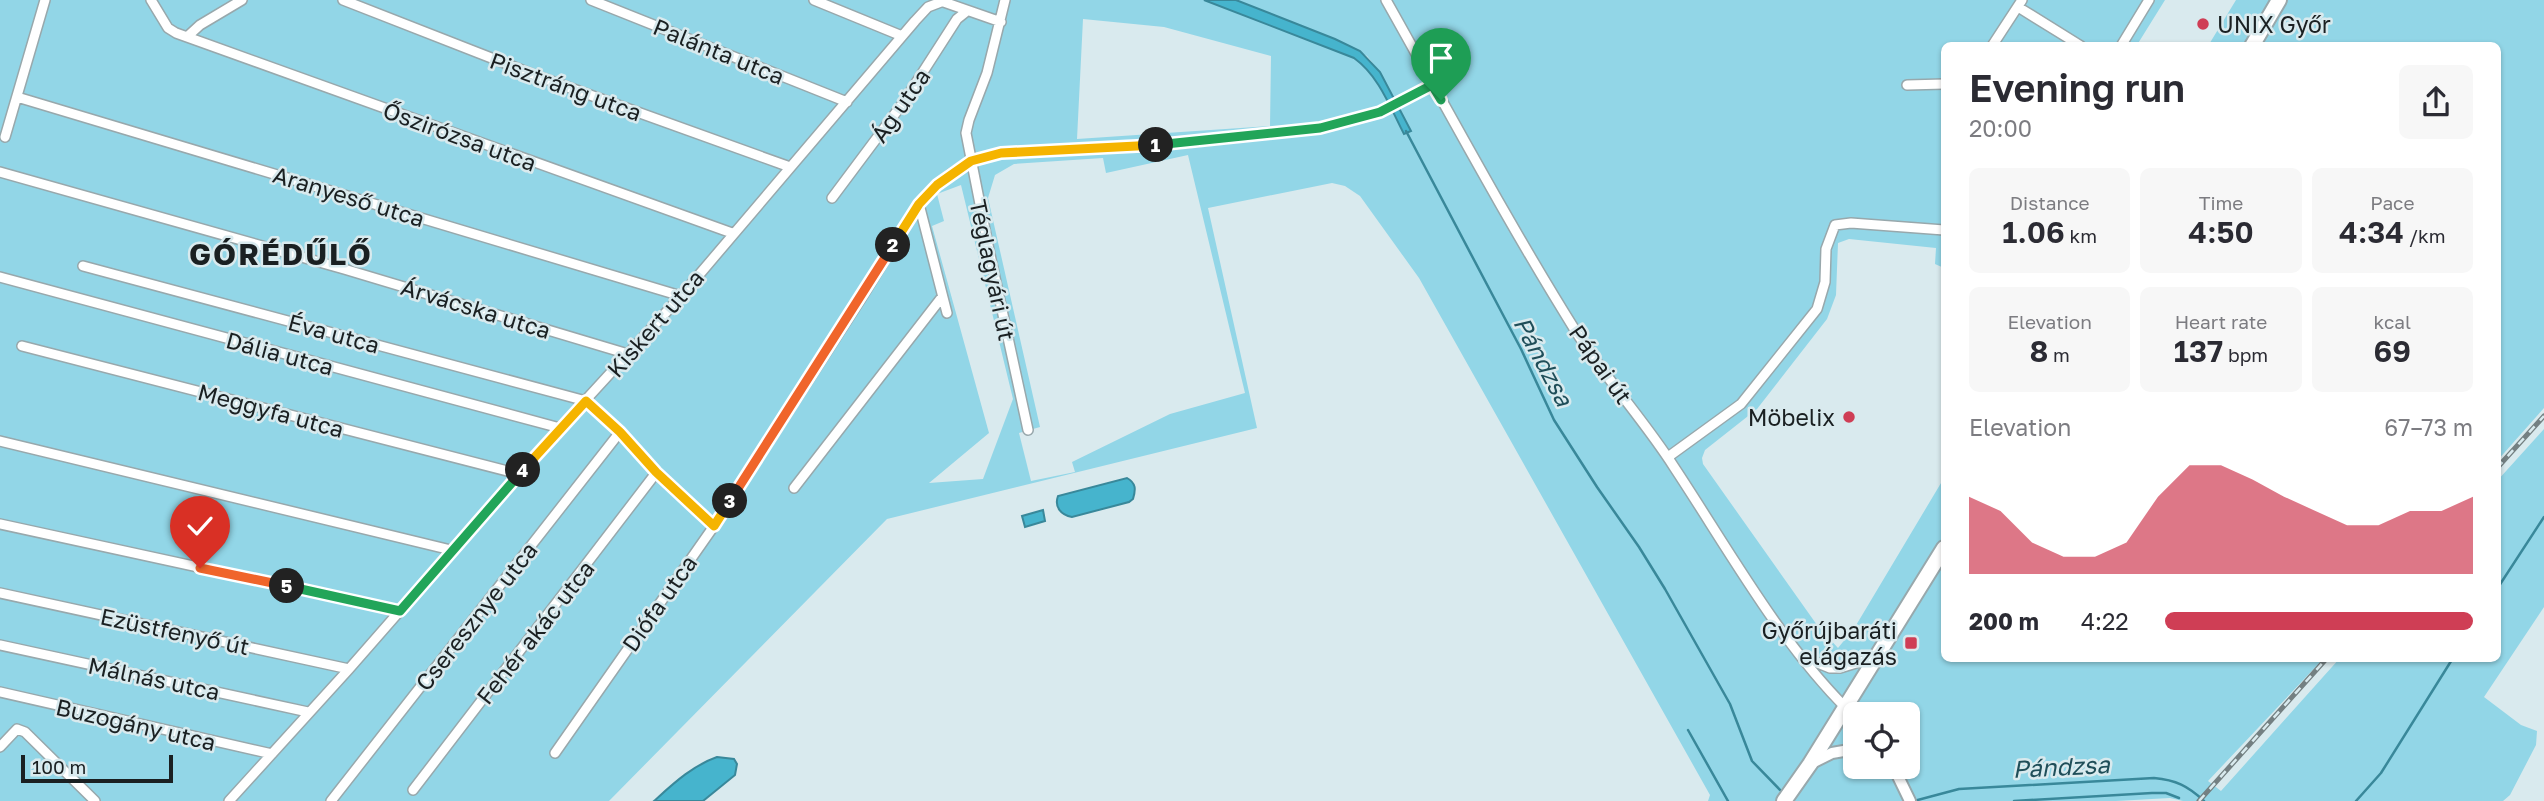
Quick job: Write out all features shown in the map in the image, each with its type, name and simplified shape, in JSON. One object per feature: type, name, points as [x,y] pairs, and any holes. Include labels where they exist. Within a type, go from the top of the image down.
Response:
[{"type":"main road","points":[[2254,42],[2279,0]]},
{"type":"main road","points":[[1855,702],[1876,657],[1941,553]]},
{"type":"main road","points":[[1784,801],[1843,722]]},
{"type":"street","points":[[5,137],[45,0]]},
{"type":"street","name":"Őszirózsa utca","points":[[151,0],[168,28],[732,233]]},
{"type":"street","points":[[188,36],[200,24],[242,0]]},
{"type":"street","name":"Pisztráng utca","points":[[344,0],[540,78],[790,167]]},
{"type":"street","name":"Palánta utca","points":[[591,0],[847,102]]},
{"type":"street","points":[[814,0],[902,37]]},
{"type":"street","name":"Téglagyári út","points":[[1005,0],[987,73],[968,120],[966,133],[1028,430]]},
{"type":"street","name":"Pápai út","points":[[1386,0],[1432,85],[1577,333],[1668,457],[1801,656],[1843,706]]},
{"type":"street","points":[[2123,42],[2149,0]]},
{"type":"street","points":[[939,1],[1001,22]]},
{"type":"street","name":"Kiskert utca","points":[[229,801],[349,669],[560,428],[681,296],[732,233],[928,7],[939,1]]},
{"type":"street","points":[[1995,42],[2020,3],[2075,42]]},
{"type":"street","name":"Ág utca","points":[[832,198],[903,103],[957,19],[967,11]]},
{"type":"street","points":[[1907,85],[1941,84]]},
{"type":"street","points":[[971,161],[1001,153],[1171,144],[1320,128],[1380,112],[1432,85]]},
{"type":"street","name":"Aranyeső utca","points":[[17,97],[681,296]]},
{"type":"street","name":"Diófa utca","points":[[555,753],[714,526],[919,204],[937,185],[971,161]]},
{"type":"street","name":"Árvácska utca","points":[[0,172],[344,269],[628,354]]},
{"type":"street","points":[[919,204],[947,313]]},
{"type":"street","points":[[1668,457],[1741,404],[1817,309],[1825,282],[1826,249],[1835,225],[1851,223],[1941,230]]},
{"type":"street","name":"Éva utca","points":[[83,266],[586,401]]},
{"type":"street","name":"Dália utca","points":[[0,277],[560,428]]},
{"type":"street","points":[[794,488],[942,297]]},
{"type":"street","name":"Meggyfa utca","points":[[22,346],[519,474]]},
{"type":"street","points":[[586,401],[714,526]]},
{"type":"street","name":"Cseresznye utca","points":[[331,801],[620,432]]},
{"type":"street","points":[[0,441],[451,550]]},
{"type":"street","name":"Fehér akác utca","points":[[413,790],[656,472]]},
{"type":"street","points":[[0,524],[400,611]]},
{"type":"street","name":"Ezüstfenyő út","points":[[0,593],[349,669]]},
{"type":"street","name":"Málnás utca","points":[[0,645],[309,712]]},
{"type":"street","points":[[1801,656],[1830,668],[1840,668],[1876,657]]},
{"type":"street","name":"Buzogány utca","points":[[0,692],[272,754]]},
{"type":"street","points":[[0,747],[17,729],[25,732],[95,801]]},
{"type":"street","points":[[1808,767],[1832,754],[1843,752]]},
{"type":"street","points":[[1900,779],[1910,801]]},
{"type":"shaded area","points":[[0,0],[1204,0],[1354,58],[1377,83],[1404,134],[1410,130],[1380,72],[1367,56],[1335,39],[1236,0],[2165,0],[2139,42],[1941,42],[1941,267],[1935,264],[1936,248],[1849,239],[1838,243],[1836,295],[1827,319],[1757,409],[1705,450],[1703,464],[1817,625],[1838,648],[1855,627],[1941,483],[1941,662],[2320,662],[2208,781],[2221,791],[2336,662],[2501,662],[2501,477],[2544,429],[2544,607],[2484,697],[2521,725],[2537,731],[2536,745],[2510,795],[2503,801],[2183,801],[2170,798],[2116,801],[1708,801],[1710,795],[1419,278],[1360,196],[1345,186],[1332,183],[1208,208],[1257,428],[887,519],[609,801],[0,801]],"holes":[[[1083,19],[1164,27],[1271,56],[1270,126],[1077,139]],[[1188,155],[1245,393],[1170,414],[1072,462],[1075,472],[1031,481],[1019,433],[1040,427],[988,198],[995,175],[1014,164],[1103,158],[1106,173]],[[961,185],[1013,399],[983,479],[929,483],[989,433],[932,226],[944,221],[937,194]]]},
{"type":"shaded area","points":[[1204,0],[1236,0],[1360,51],[1380,72],[1411,131],[1404,134],[1377,83],[1354,58]]},
{"type":"shaded area","points":[[2236,0],[2544,0],[2544,408],[2501,456],[2501,42],[2210,42]]},
{"type":"shaded area","points":[[1127,478],[1134,484],[1135,489],[1133,499],[1129,502],[1072,517],[1058,507],[1058,496]]},
{"type":"shaded area","points":[[1043,510],[1045,521],[1025,527],[1022,516]]},
{"type":"shaded area","points":[[717,757],[734,759],[737,764],[735,775],[703,801],[654,801],[691,770]]},
{"type":"waterway","name":"Pándzsa","points":[[1406,131],[1521,349],[1554,420],[1665,589],[1730,704],[1752,761],[1784,794]]},
{"type":"waterway","name":"Pándzsa","points":[[2501,583],[2544,517]]},
{"type":"waterway","name":"Pándzsa","points":[[2356,801],[2381,773],[2450,662]]},
{"type":"waterway","points":[[1688,730],[1728,801]]},
{"type":"waterway","name":"Pándzsa","points":[[1914,801],[1959,789],[2154,778],[2181,785],[2204,801]]},
{"type":"waterway","name":"Pándzsa","points":[[2014,801],[2152,793],[2166,793],[2179,798]]},
{"type":"railway","points":[[2501,464],[2544,416]]},
{"type":"railway","points":[[2199,801],[2323,662]]},
{"type":"place","name":"UNIX Győr","points":[[2203,24]]},
{"type":"place","name":"Möbelix","points":[[1849,417]]},
{"type":"place","name":"Győrújbaráti elágazás","points":[[1911,643]]},
{"type":"district","name":"GÓRÉDŰLŐ","points":[[281,254]]},
{"type":"route","points":[[200,568],[400,611],[451,550],[586,401],[714,526],[919,204],[937,185],[971,161],[1001,153],[1182,143],[1320,128],[1380,112],[1432,85],[1441,100]]}]
